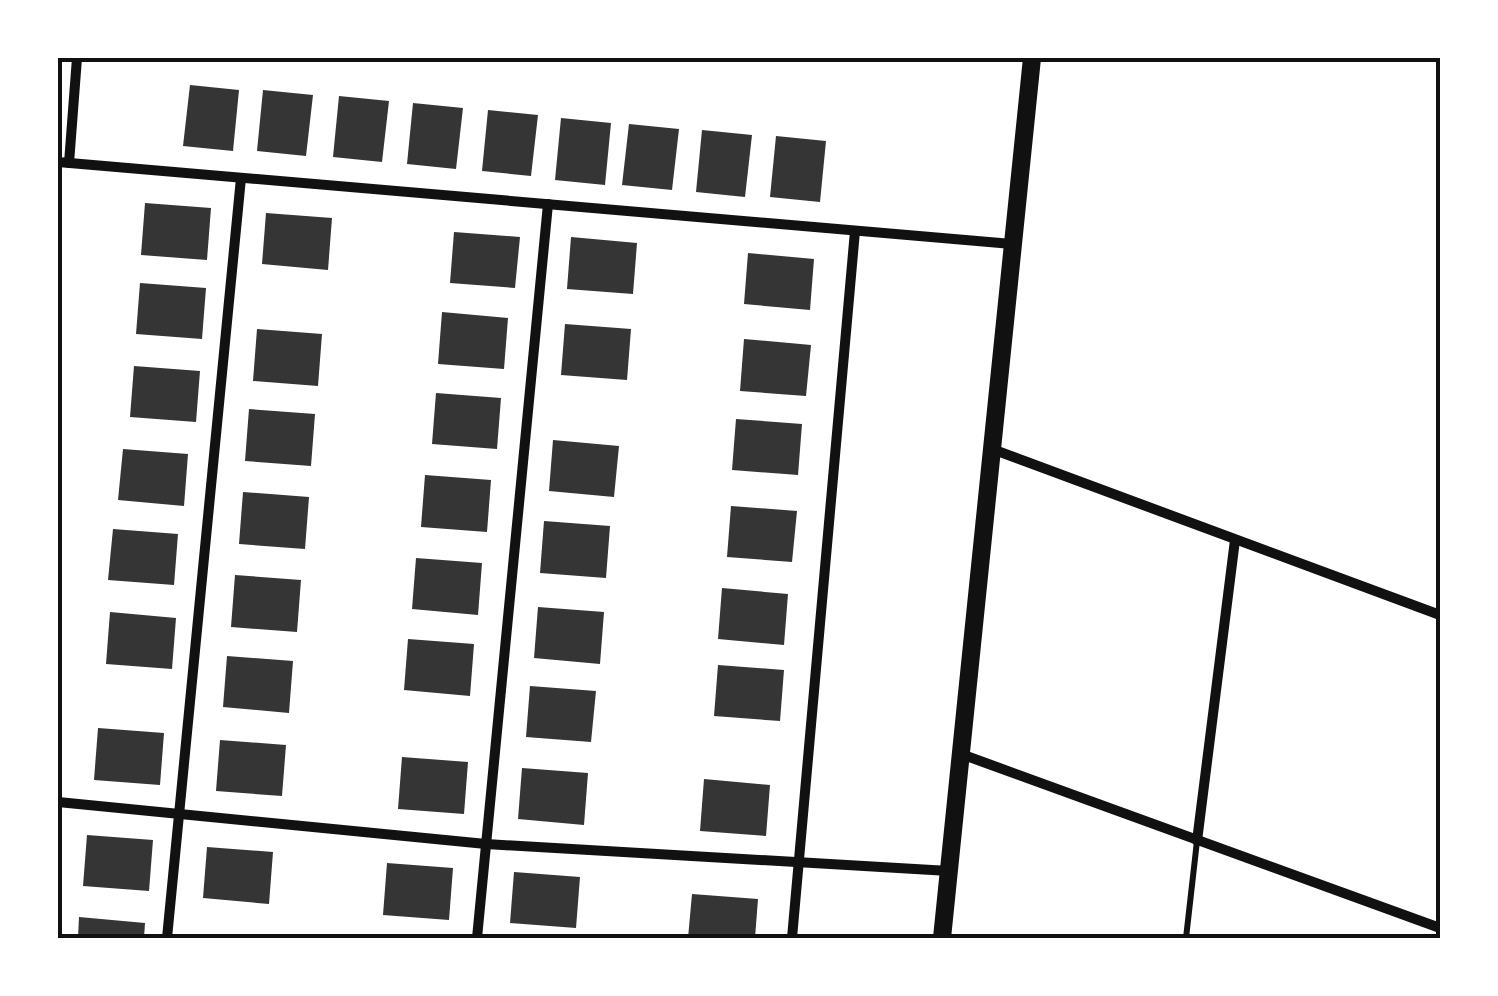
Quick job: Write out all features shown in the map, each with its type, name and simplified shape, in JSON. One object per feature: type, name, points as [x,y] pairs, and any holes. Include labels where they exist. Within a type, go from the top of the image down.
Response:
[{"type":"main road","points":[[942,938],[1032,58]]},
{"type":"street","points":[[77,58],[63,163],[1012,244]]},
{"type":"street","points":[[167,938],[241,178]]},
{"type":"street","points":[[477,938],[548,204]]},
{"type":"street","points":[[792,938],[855,231]]},
{"type":"street","points":[[991,449],[1440,616]]},
{"type":"street","points":[[1197,841],[1235,540]]},
{"type":"street","points":[[960,754],[1440,928]]},
{"type":"street","points":[[58,802],[486,844],[949,871]]},
{"type":"lane","points":[[1186,938],[1197,841]]},
{"type":"building","points":[[190,85],[239,90],[233,151],[183,146]]},
{"type":"building","points":[[263,90],[313,95],[306,156],[257,151]]},
{"type":"building","points":[[339,96],[389,101],[382,162],[333,157]]},
{"type":"building","points":[[413,103],[463,108],[456,169],[407,164]]},
{"type":"building","points":[[488,110],[538,115],[531,176],[482,171]]},
{"type":"building","points":[[561,118],[611,123],[605,185],[555,180]]},
{"type":"building","points":[[629,124],[679,129],[672,190],[622,185]]},
{"type":"building","points":[[702,130],[752,135],[745,197],[696,192]]},
{"type":"building","points":[[776,136],[826,141],[820,202],[770,197]]},
{"type":"building","points":[[145,203],[211,208],[207,260],[141,255]]},
{"type":"building","points":[[266,213],[332,218],[328,270],[262,264]]},
{"type":"building","points":[[454,232],[520,237],[515,288],[450,283]]},
{"type":"building","points":[[571,237],[637,243],[633,294],[567,289]]},
{"type":"building","points":[[748,253],[814,259],[810,310],[744,304]]},
{"type":"building","points":[[140,283],[206,288],[202,339],[136,334]]},
{"type":"building","points":[[442,312],[508,318],[504,369],[438,364]]},
{"type":"building","points":[[565,324],[631,329],[627,380],[561,375]]},
{"type":"building","points":[[257,329],[322,334],[318,386],[253,381]]},
{"type":"building","points":[[744,339],[811,345],[806,396],[740,391]]},
{"type":"building","points":[[134,366],[200,371],[196,422],[130,417]]},
{"type":"building","points":[[436,393],[501,398],[497,449],[432,444]]},
{"type":"building","points":[[249,409],[315,414],[311,466],[245,461]]},
{"type":"building","points":[[736,419],[802,424],[798,475],[732,470]]},
{"type":"building","points":[[553,440],[619,446],[614,497],[549,491]]},
{"type":"building","points":[[123,449],[188,454],[184,506],[118,500]]},
{"type":"building","points":[[425,475],[491,480],[487,532],[421,527]]},
{"type":"building","points":[[243,492],[309,497],[305,549],[239,544]]},
{"type":"building","points":[[731,506],[797,511],[792,562],[727,557]]},
{"type":"building","points":[[544,521],[610,526],[606,578],[540,573]]},
{"type":"building","points":[[113,529],[178,534],[174,585],[108,580]]},
{"type":"building","points":[[416,558],[482,563],[478,615],[412,609]]},
{"type":"building","points":[[235,575],[301,580],[297,632],[231,627]]},
{"type":"building","points":[[722,588],[788,594],[784,645],[718,639]]},
{"type":"building","points":[[538,607],[604,612],[600,664],[534,658]]},
{"type":"building","points":[[110,612],[176,618],[172,669],[106,664]]},
{"type":"building","points":[[408,639],[474,644],[470,696],[404,690]]},
{"type":"building","points":[[227,656],[293,661],[289,713],[223,707]]},
{"type":"building","points":[[718,665],[784,670],[780,721],[714,716]]},
{"type":"building","points":[[530,686],[596,691],[591,742],[526,737]]},
{"type":"building","points":[[98,728],[164,733],[160,785],[94,780]]},
{"type":"building","points":[[220,740],[286,745],[282,796],[216,791]]},
{"type":"building","points":[[402,757],[468,762],[464,814],[398,809]]},
{"type":"building","points":[[522,768],[588,773],[584,825],[518,819]]},
{"type":"building","points":[[704,779],[770,785],[766,836],[700,831]]},
{"type":"building","points":[[87,835],[153,840],[149,891],[83,886]]},
{"type":"building","points":[[207,847],[273,852],[269,904],[203,898]]},
{"type":"building","points":[[387,863],[453,868],[449,920],[383,915]]},
{"type":"building","points":[[514,872],[580,877],[576,928],[510,923]]},
{"type":"building","points":[[692,894],[758,899],[755,938],[688,938]]},
{"type":"building","points":[[79,917],[145,923],[144,938],[78,938]]}]
